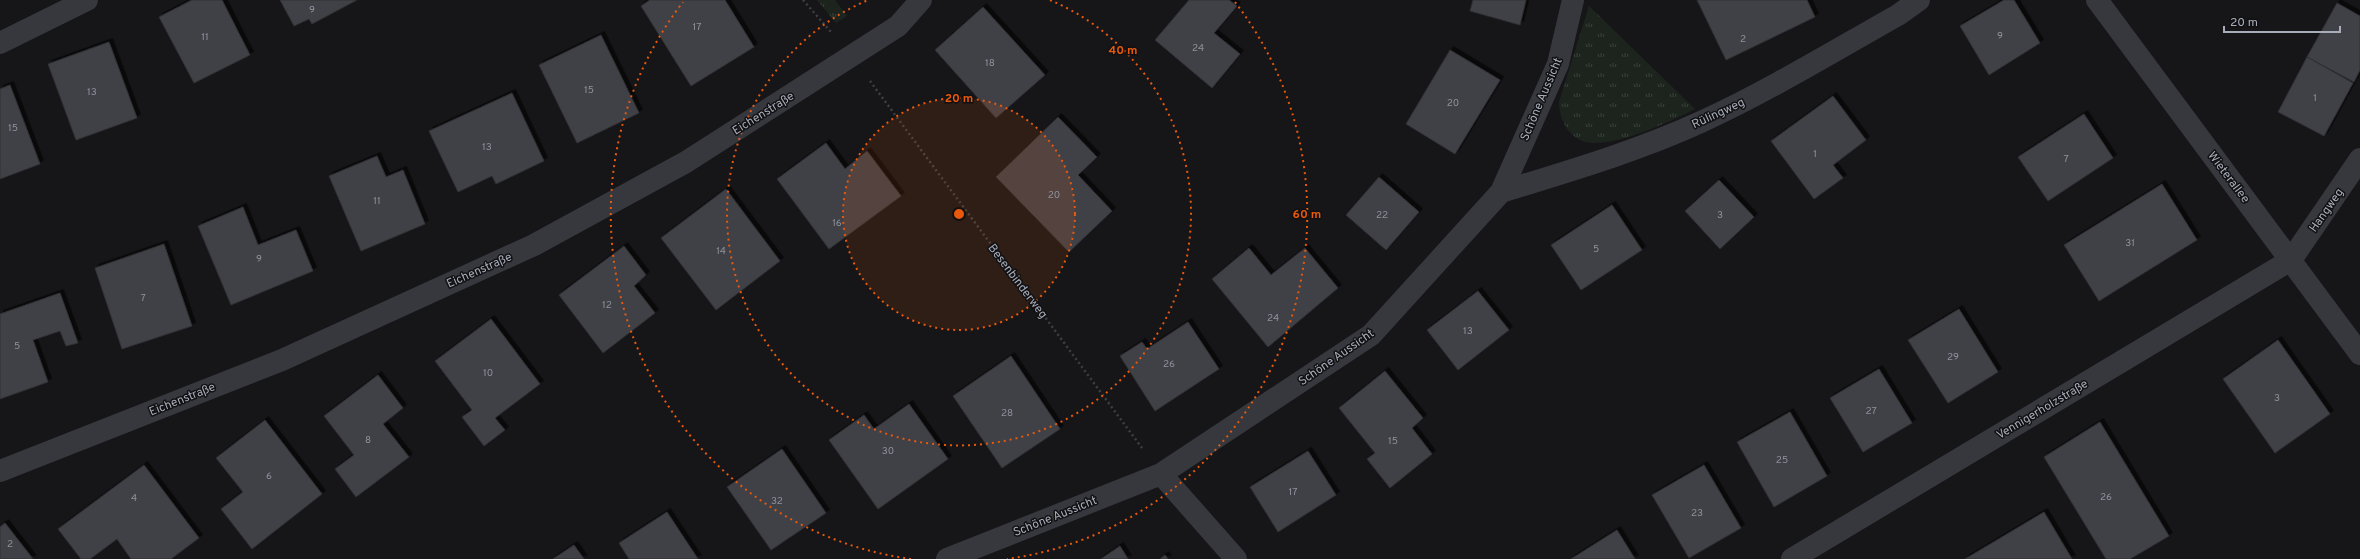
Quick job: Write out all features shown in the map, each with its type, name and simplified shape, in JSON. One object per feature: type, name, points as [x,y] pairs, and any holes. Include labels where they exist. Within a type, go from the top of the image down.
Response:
[{"type":"street","points":[[0,43],[87,0]]},
{"type":"street","name":"Eichenstraße","points":[[0,471],[282,360],[534,245],[686,162],[852,57],[898,26],[921,0]]},
{"type":"street","name":"Schöne Aussicht","points":[[947,559],[1161,474],[1370,335],[1501,192],[1558,64],[1573,0]]},
{"type":"street","name":"Rülingweg","points":[[1501,192],[1610,158],[1702,121],[1750,98],[1898,15],[1919,0]]},
{"type":"street","name":"Wieterallee","points":[[2097,0],[2360,354]]},
{"type":"street","name":"Hangweg","points":[[2291,260],[2360,159]]},
{"type":"street","name":"Vennigerholzstraße","points":[[1792,559],[2291,260]]},
{"type":"street","points":[[1161,474],[1236,559]]},
{"type":"path","name":"Besenbinderweg","points":[[803,0],[852,57],[1161,474]]},
{"type":"green space","points":[[817,0],[835,0],[847,16],[836,23]]},
{"type":"green space","points":[[1589,6],[1695,109],[1646,131],[1619,140],[1595,143],[1580,140],[1574,136],[1564,124],[1561,117],[1559,102]]},
{"type":"building","points":[[192,0],[222,0],[250,55],[194,83],[159,17]]},
{"type":"building","points":[[280,0],[357,0],[312,24],[309,19],[294,26]]},
{"type":"building","points":[[650,0],[725,0],[754,47],[691,86],[641,6]]},
{"type":"building","points":[[1189,0],[1229,0],[1237,6],[1214,33],[1240,54],[1212,88],[1155,40]]},
{"type":"building","points":[[1473,0],[1526,0],[1520,25],[1470,11]]},
{"type":"building","points":[[1697,0],[1807,0],[1815,17],[1726,60]]},
{"type":"building","points":[[2004,0],[2014,0],[2040,43],[1989,75],[1960,26]]},
{"type":"building","points":[[2337,3],[2360,16],[2360,70],[2354,82],[2307,57]]},
{"type":"building","points":[[983,7],[1045,75],[996,118],[935,50]]},
{"type":"building","points":[[601,35],[639,113],[577,143],[539,65]]},
{"type":"building","points":[[109,42],[137,118],[76,140],[48,64]]},
{"type":"building","points":[[1450,50],[1500,80],[1455,154],[1406,124]]},
{"type":"building","points":[[2307,57],[2353,83],[2324,136],[2278,112]]},
{"type":"building","points":[[10,85],[40,164],[0,179],[0,89]]},
{"type":"building","points":[[512,93],[544,161],[496,184],[492,176],[458,192],[429,131]]},
{"type":"building","points":[[1833,96],[1866,140],[1833,165],[1843,178],[1814,199],[1771,141]]},
{"type":"building","points":[[2084,114],[2113,158],[2048,201],[2018,157]]},
{"type":"building","points":[[1058,117],[1097,157],[1078,175],[1112,211],[1069,252],[996,177]]},
{"type":"building","points":[[826,143],[845,169],[867,151],[901,196],[829,249],[777,179]]},
{"type":"building","points":[[377,156],[386,177],[403,170],[425,224],[361,251],[329,176]]},
{"type":"building","points":[[1379,177],[1419,212],[1386,250],[1346,215]]},
{"type":"building","points":[[1719,180],[1754,217],[1720,249],[1685,211]]},
{"type":"building","points":[[2162,184],[2197,240],[2099,301],[2064,245]]},
{"type":"building","points":[[726,189],[780,261],[716,310],[661,238]]},
{"type":"building","points":[[1612,205],[1642,250],[1581,290],[1551,245]]},
{"type":"building","points":[[243,207],[258,245],[296,230],[313,271],[231,305],[198,226]]},
{"type":"building","points":[[164,244],[192,326],[122,349],[95,268]]},
{"type":"building","points":[[624,246],[646,275],[634,286],[655,313],[603,353],[559,295]]},
{"type":"building","points":[[1249,248],[1271,275],[1305,248],[1338,288],[1268,347],[1212,279]]},
{"type":"building","points":[[1478,291],[1509,330],[1458,370],[1427,330]]},
{"type":"building","points":[[60,293],[78,343],[66,346],[60,331],[33,340],[48,382],[0,399],[0,314]]},
{"type":"building","points":[[1959,309],[1998,372],[1948,403],[1908,340]]},
{"type":"building","points":[[491,319],[540,384],[495,418],[505,430],[484,446],[462,417],[472,410],[435,361]]},
{"type":"building","points":[[1188,322],[1219,369],[1155,411],[1120,356],[1142,342],[1147,349]]},
{"type":"building","points":[[2278,340],[2330,414],[2275,453],[2223,379]]},
{"type":"building","points":[[1011,356],[1060,429],[1002,468],[953,396]]},
{"type":"building","points":[[1879,369],[1912,423],[1863,452],[1830,398]]},
{"type":"building","points":[[1385,371],[1423,418],[1412,428],[1432,454],[1390,488],[1367,459],[1375,453],[1339,408]]},
{"type":"building","points":[[378,375],[403,408],[383,424],[409,457],[356,497],[335,469],[354,455],[324,416]]},
{"type":"building","points":[[909,404],[948,459],[878,509],[829,440],[864,415],[874,429]]},
{"type":"building","points":[[1790,412],[1827,476],[1774,507],[1737,442]]},
{"type":"building","points":[[265,420],[322,494],[252,549],[221,509],[243,492],[216,458]]},
{"type":"building","points":[[2100,422],[2169,536],[2130,559],[2106,559],[2044,457]]},
{"type":"building","points":[[782,449],[826,513],[771,550],[727,487]]},
{"type":"building","points":[[1308,451],[1336,495],[1278,532],[1250,487]]},
{"type":"building","points":[[144,465],[199,538],[171,559],[131,559],[117,539],[90,559],[81,559],[58,529]]},
{"type":"building","points":[[1704,465],[1741,528],[1689,558],[1652,495]]},
{"type":"building","points":[[667,512],[698,559],[629,559],[619,543]]},
{"type":"building","points":[[2044,512],[2072,559],[1965,559]]},
{"type":"building","points":[[5,523],[33,559],[0,559],[0,527]]},
{"type":"building","points":[[1617,530],[1635,559],[1571,559]]},
{"type":"building","points":[[574,545],[584,559],[553,559]]},
{"type":"building","points":[[1120,546],[1128,559],[1101,559]]},
{"type":"building","points":[[1165,555],[1168,559],[1160,559]]}]
